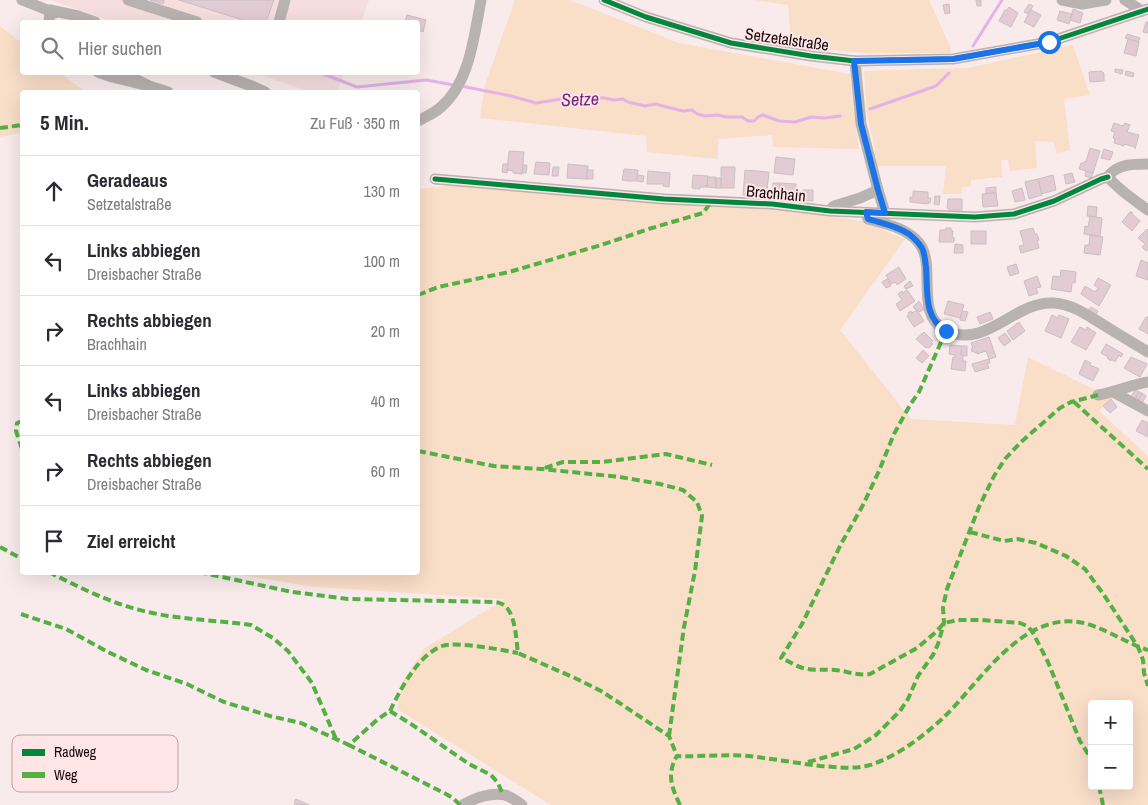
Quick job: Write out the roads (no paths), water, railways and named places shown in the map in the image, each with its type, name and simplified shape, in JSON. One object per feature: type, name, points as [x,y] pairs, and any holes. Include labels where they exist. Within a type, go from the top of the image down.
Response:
[{"type":"street","points":[[22,0],[71,20]]},
{"type":"street","points":[[128,0],[191,20]]},
{"type":"street","points":[[280,20],[285,0]]},
{"type":"street","points":[[420,120],[440,109],[454,93],[461,81],[473,43],[481,0]]},
{"type":"street","name":"Setzetalstraße","points":[[604,0],[646,17],[731,44],[854,61],[953,59],[1040,44],[1145,10]]},
{"type":"street","points":[[1062,0],[1082,4],[1106,0]]},
{"type":"street","points":[[1125,0],[1145,10]]},
{"type":"street","points":[[49,20],[50,10]]},
{"type":"street","points":[[50,10],[89,20]]},
{"type":"street","points":[[854,61],[861,124],[885,213]]},
{"type":"street","points":[[106,75],[162,90]]},
{"type":"street","points":[[130,75],[150,86]]},
{"type":"street","points":[[222,75],[260,90]]},
{"type":"street","points":[[1148,164],[1118,167],[1108,178],[1128,196],[1148,210]]},
{"type":"street","name":"Brachhain","points":[[435,180],[664,198],[772,204],[830,211],[975,217],[1014,214],[1054,201],[1100,179],[1108,178]]},
{"type":"street","points":[[830,211],[834,206],[878,190]]},
{"type":"street","points":[[866,212],[868,219],[908,233],[919,243],[925,260],[929,309],[932,318],[938,326],[946,331],[966,336],[975,334],[994,327],[1036,304],[1060,303],[1078,310],[1148,352]]},
{"type":"street","points":[[1098,395],[1148,382]]},
{"type":"street","points":[[1113,392],[1148,411]]},
{"type":"street","points":[[463,805],[468,801],[481,797],[503,794],[522,805]]},
{"type":"waterway","name":"Setze","points":[[973,46],[1002,0]]},
{"type":"waterway","name":"Setze","points":[[870,109],[936,86],[949,73]]},
{"type":"waterway","name":"Setze","points":[[326,75],[357,87],[426,80],[454,85]]},
{"type":"waterway","name":"Setze","points":[[461,86],[536,103],[574,97],[623,99],[645,106],[655,104],[683,111],[692,110],[697,114],[705,116],[742,117],[748,121],[754,121],[763,115],[779,121],[795,122],[811,117],[840,116]]}]
